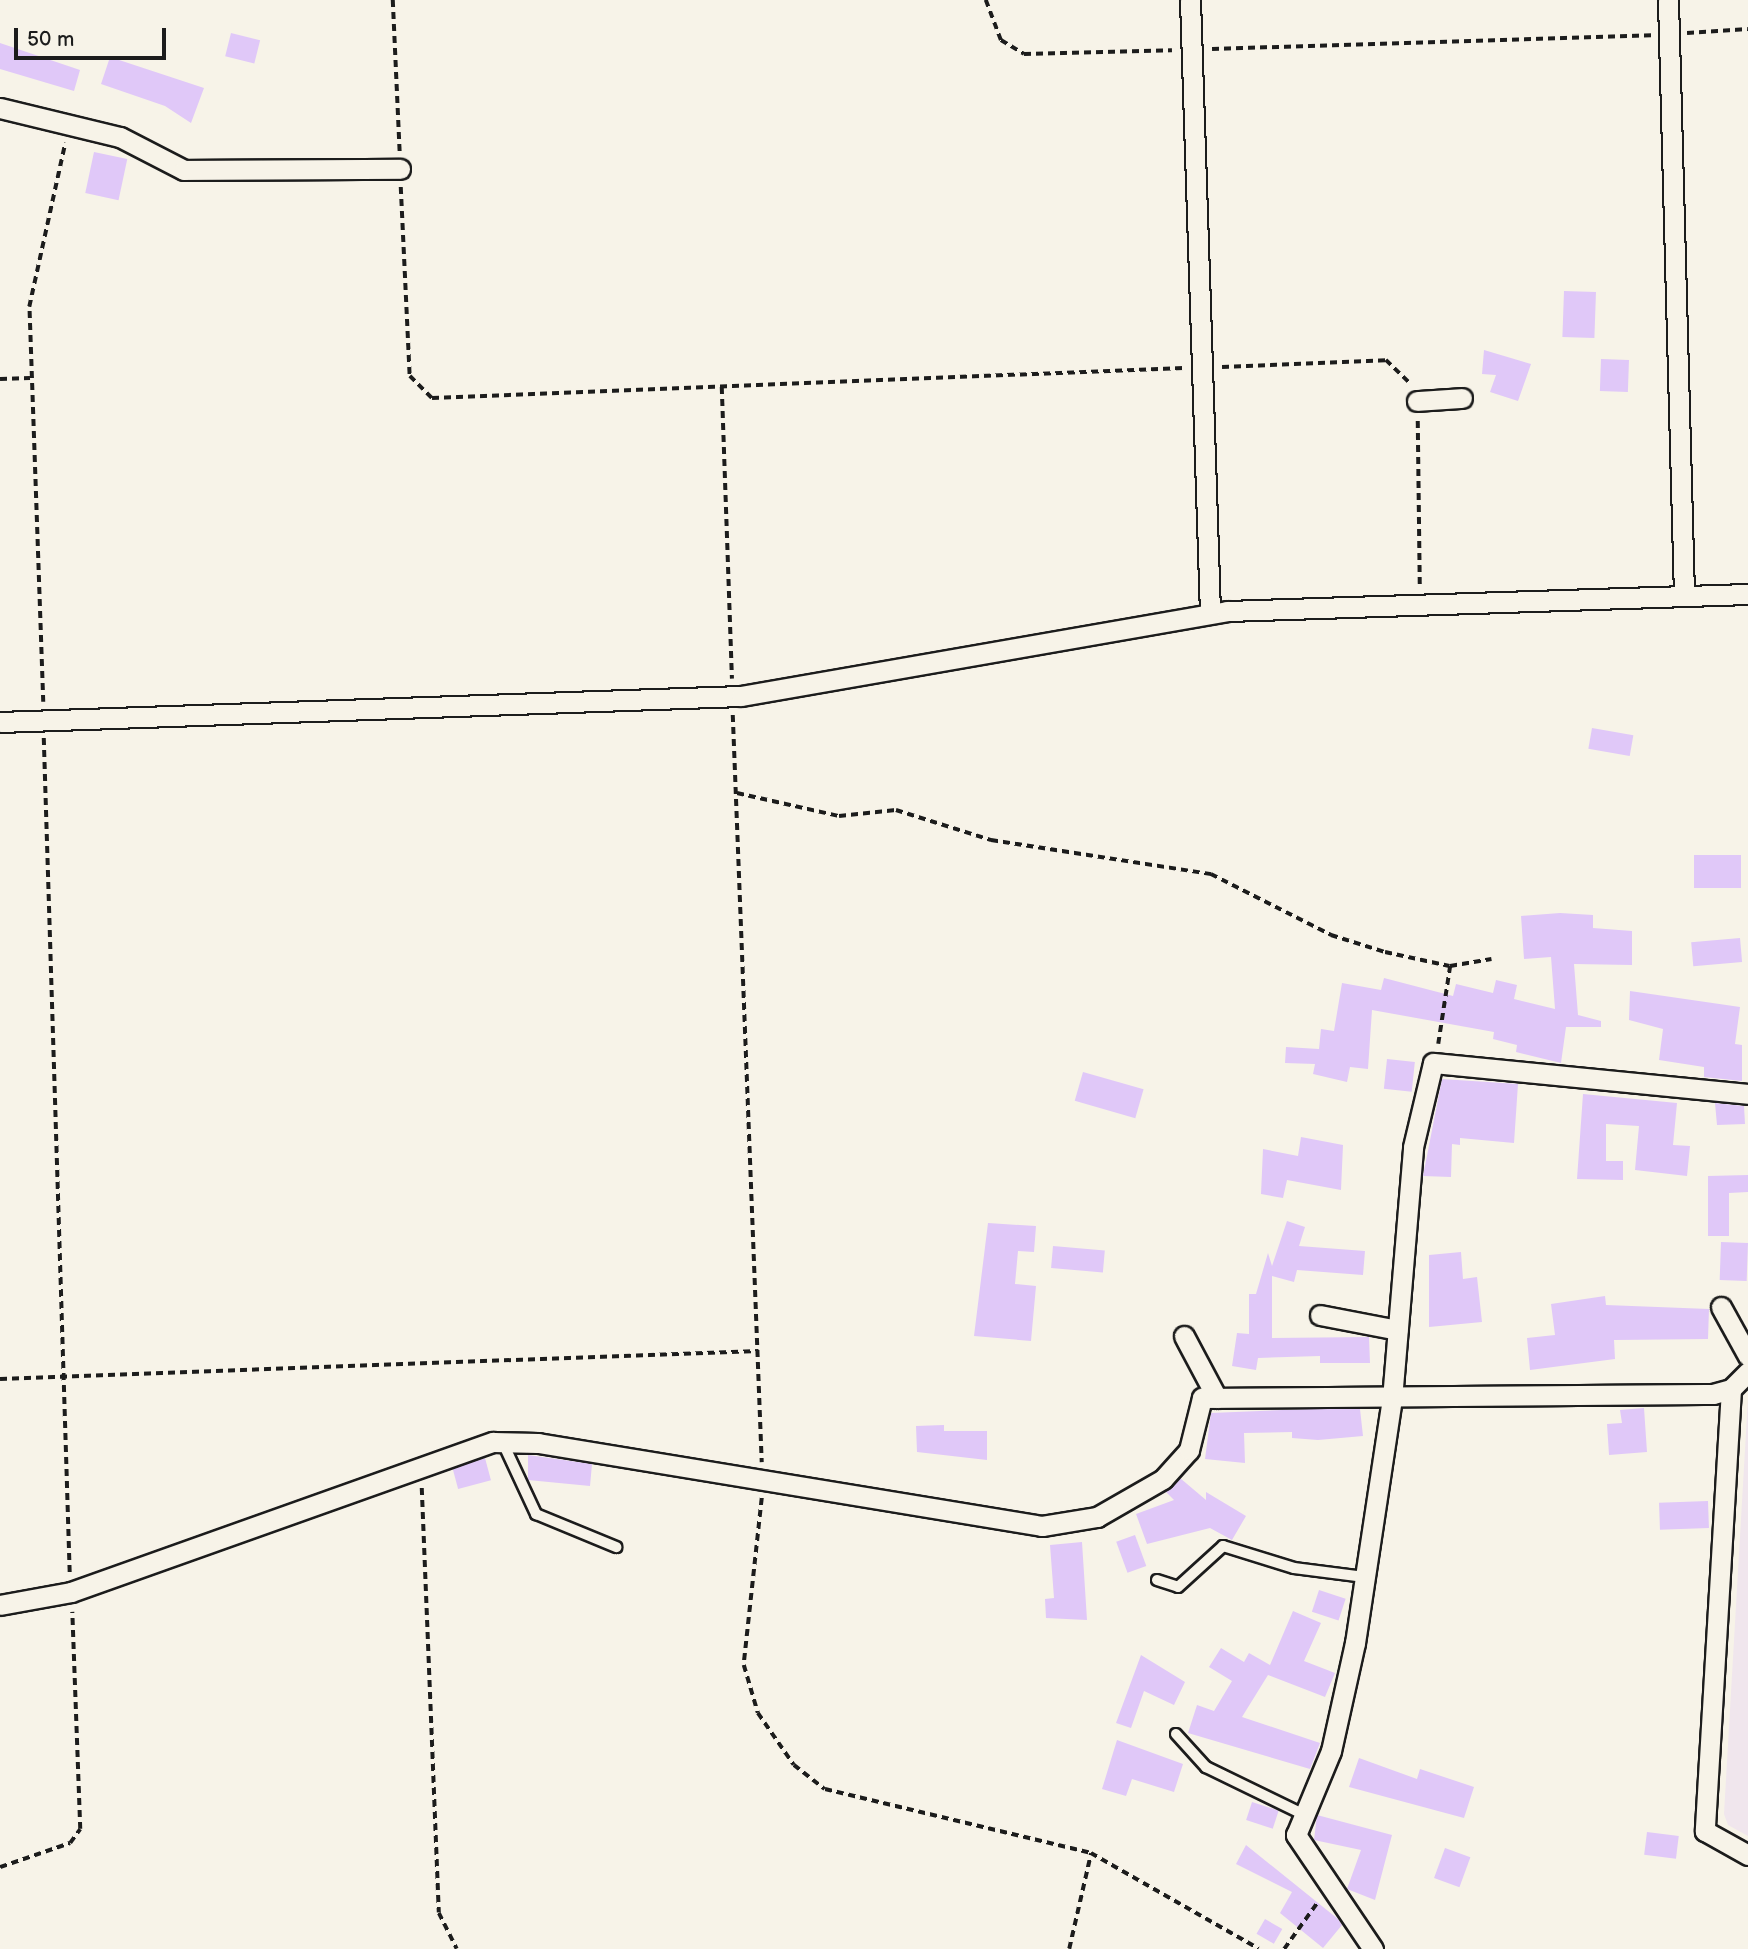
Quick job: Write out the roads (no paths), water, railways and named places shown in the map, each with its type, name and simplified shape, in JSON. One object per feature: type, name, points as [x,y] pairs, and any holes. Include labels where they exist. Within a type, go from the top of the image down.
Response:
[{"type":"street","points":[[1190,0],[1210,613]]},
{"type":"street","points":[[1668,0],[1684,596]]},
{"type":"street","points":[[0,108],[68,128],[120,137],[184,170],[400,169]]},
{"type":"street","points":[[1417,401],[1462,398]]},
{"type":"street","points":[[0,722],[733,696],[1210,613],[1748,594]]},
{"type":"street","points":[[1373,1949],[1298,1843],[1303,1814],[1331,1751],[1363,1577],[1392,1399],[1413,1147],[1422,1096],[1436,1063],[1748,1094]]},
{"type":"street","points":[[1721,1307],[1748,1356]]},
{"type":"street","points":[[1320,1315],[1398,1330]]},
{"type":"street","points":[[1184,1336],[1217,1398]]},
{"type":"street","points":[[1748,1372],[1731,1389],[1705,1831],[1748,1855]]},
{"type":"street","points":[[0,1605],[71,1592],[421,1465],[502,1441],[763,1478],[1014,1525],[1074,1522],[1119,1508],[1163,1479],[1189,1450],[1202,1398],[1392,1399],[1731,1389]]},
{"type":"lane","points":[[502,1441],[536,1514],[616,1547]]},
{"type":"lane","points":[[1157,1580],[1178,1587],[1223,1546],[1294,1569],[1363,1577]]},
{"type":"lane","points":[[1176,1734],[1206,1767],[1303,1814]]}]
